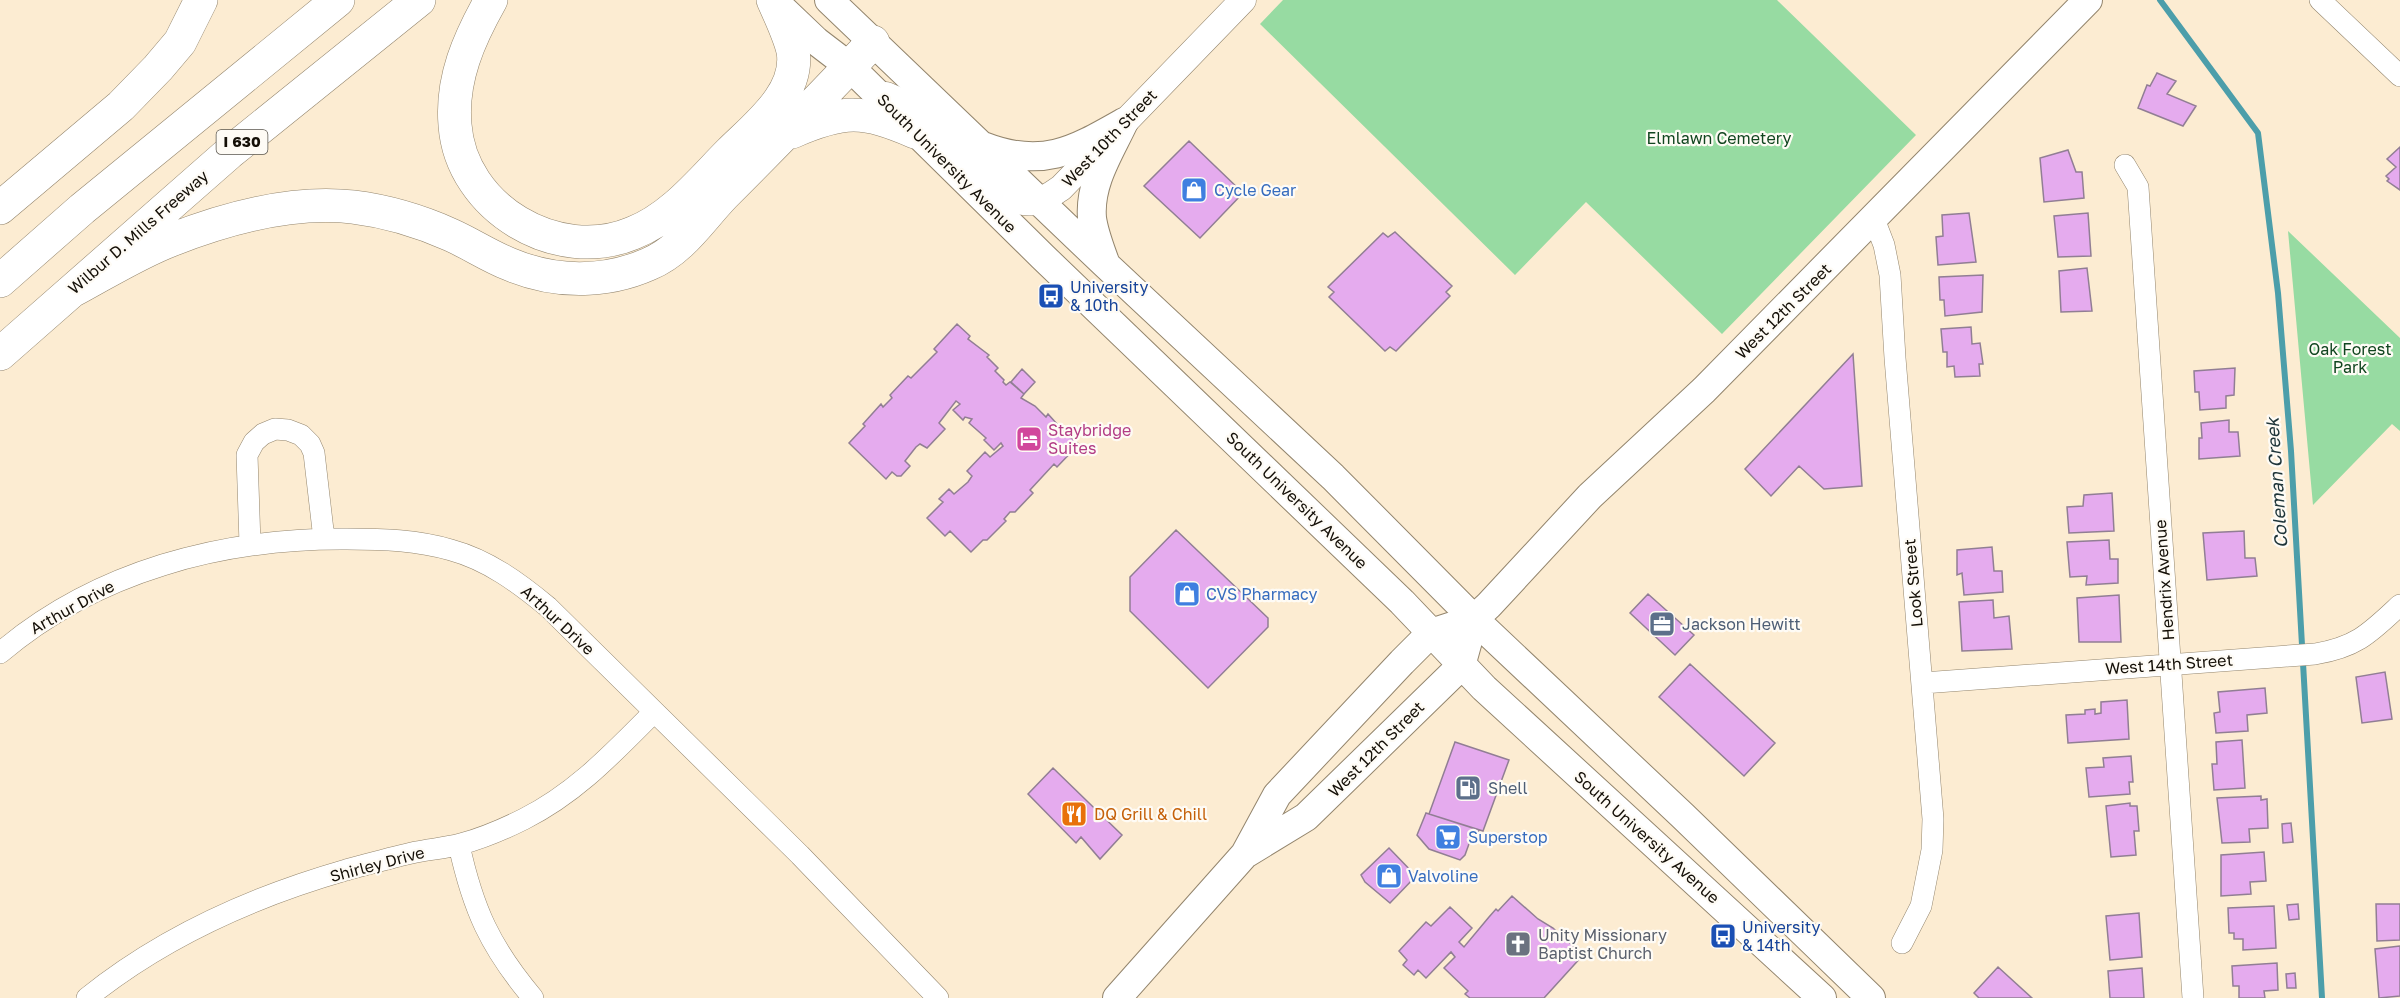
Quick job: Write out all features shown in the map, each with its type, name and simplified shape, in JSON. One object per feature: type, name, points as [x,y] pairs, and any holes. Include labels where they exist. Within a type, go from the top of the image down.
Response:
[{"type":"highway","points":[[0,208],[121,106],[158,68],[180,42],[201,0]]},
{"type":"highway","name":"I 630","points":[[0,281],[91,202],[338,0]]},
{"type":"highway","name":"Wilbur D. Mills Freeway","points":[[0,354],[228,153],[419,0]]},
{"type":"highway","points":[[491,0],[464,56],[454,98],[456,136],[465,162],[478,186],[496,208],[540,234],[576,242],[600,242],[623,237],[659,219],[681,202],[772,109],[788,85],[793,67],[793,51],[774,0]]},
{"type":"highway","points":[[72,291],[180,237],[240,217],[299,207],[322,206],[350,207],[396,215],[451,235],[510,265],[548,276],[586,279],[623,274],[651,263],[676,248],[711,208],[873,42]]},
{"type":"highway","points":[[782,136],[826,117],[847,115],[886,120],[915,132]]},
{"type":"main road","name":"South University Avenue","points":[[774,0],[816,41],[850,67],[1227,432],[1431,633],[1461,666],[1822,998]]},
{"type":"main road","name":"South University Avenue","points":[[829,0],[1105,264],[1333,477],[1474,619],[1683,816],[1871,998]]},
{"type":"main road","name":"West 12th Street","points":[[1245,854],[1306,816],[1461,666],[1474,619],[1590,496],[1671,422],[2088,0]]},
{"type":"main road","points":[[980,145],[1011,155],[1050,156],[1081,147],[1124,122]]},
{"type":"main road","points":[[1105,264],[1093,220],[1093,198],[1099,174],[1124,122]]},
{"type":"main road","name":"West 12th Street","points":[[1117,998],[1245,854],[1277,795],[1431,633],[1474,619]]},
{"type":"street","name":"West 10th Street","points":[[1040,202],[1061,188],[1243,0]]},
{"type":"street","points":[[2320,0],[2400,76]]},
{"type":"street","points":[[874,90],[899,100],[920,114],[999,190],[1024,202],[1040,202]]},
{"type":"street","name":"Hendrix Avenue","points":[[2125,165],[2138,187],[2193,998]]},
{"type":"street","name":"Look Street","points":[[1874,219],[1884,244],[1891,286],[1933,819],[1932,850],[1921,906],[1902,944]]},
{"type":"street","points":[[250,544],[247,455],[254,442],[263,434],[275,429],[288,429],[302,435],[314,453],[324,539]]},
{"type":"street","name":"Arthur Drive","points":[[0,653],[37,625],[93,592],[123,578],[208,552],[250,544],[324,539],[393,539],[452,550],[495,568],[523,586],[548,608],[800,855],[938,998]]},
{"type":"street","name":"West 14th Street","points":[[1923,683],[2315,654],[2339,650],[2350,645],[2370,633],[2400,605]]},
{"type":"street","name":"Shirley Drive","points":[[87,998],[106,982],[169,941],[254,900],[346,870],[416,852],[459,845],[526,818],[573,789],[595,771],[653,713]]},
{"type":"street","points":[[459,845],[480,918],[501,957],[533,998]]},
{"type":"green space","name":"Elmlawn Cemetery","points":[[1283,0],[1777,0],[1916,135],[1722,334],[1586,202],[1515,275],[1260,24]]},
{"type":"green space","name":"Oak Forest Park","points":[[2288,231],[2400,338],[2400,431],[2392,424],[2313,505]]},
{"type":"building","points":[[2157,73],[2176,81],[2167,94],[2196,106],[2183,126],[2138,108],[2147,85],[2150,86]]},
{"type":"building","name":"Cycle Gear","points":[[1189,141],[1243,193],[1200,238],[1144,186]]},
{"type":"building","points":[[2400,147],[2400,190],[2387,181],[2389,179],[2386,176],[2396,167],[2387,159]]},
{"type":"building","points":[[2068,150],[2076,172],[2082,172],[2084,198],[2044,202],[2040,158]]},
{"type":"building","points":[[1969,213],[1976,262],[1938,265],[1936,237],[1943,236],[1942,215]]},
{"type":"building","points":[[2088,213],[2091,256],[2058,257],[2054,216]]},
{"type":"building","points":[[1395,232],[1452,286],[1446,292],[1450,296],[1396,351],[1390,347],[1385,351],[1329,297],[1334,292],[1328,287],[1383,233],[1388,237]]},
{"type":"building","points":[[2087,268],[2092,311],[2061,312],[2059,271]]},
{"type":"building","points":[[1983,275],[1982,312],[1945,316],[1944,300],[1940,300],[1939,277]]},
{"type":"building","name":"Staybridge Suites","points":[[957,324],[970,336],[968,339],[989,355],[987,357],[998,368],[995,371],[1006,385],[1010,382],[1024,394],[1021,398],[1035,406],[1046,417],[1048,414],[1066,434],[1079,444],[1057,467],[1054,464],[1030,490],[1033,493],[1015,512],[1010,512],[1004,519],[1006,521],[987,540],[983,540],[971,552],[950,531],[945,536],[927,518],[943,502],[939,499],[949,489],[954,494],[968,482],[972,476],[967,471],[985,452],[990,457],[1003,446],[1001,443],[994,450],[984,440],[986,438],[969,423],[972,419],[965,417],[963,420],[953,410],[960,404],[956,401],[939,423],[945,429],[927,448],[920,444],[916,447],[905,461],[910,466],[901,476],[892,472],[886,479],[849,443],[881,404],[883,407],[892,398],[890,395],[908,376],[911,378],[937,352],[934,349]]},
{"type":"building","points":[[1971,327],[1972,344],[1980,343],[1983,364],[1979,364],[1980,376],[1955,377],[1954,366],[1947,367],[1947,352],[1943,352],[1941,329]]},
{"type":"building","points":[[1853,354],[1862,486],[1824,489],[1799,466],[1771,496],[1745,469]]},
{"type":"building","points":[[2235,368],[2234,395],[2226,396],[2226,408],[2200,410],[2199,392],[2195,392],[2194,371]]},
{"type":"building","points":[[1022,369],[1035,382],[1024,394],[1011,382]]},
{"type":"building","points":[[2229,420],[2229,432],[2238,432],[2240,456],[2199,459],[2199,438],[2202,438],[2201,423]]},
{"type":"building","points":[[2112,493],[2114,531],[2069,533],[2067,507],[2083,506],[2084,495]]},
{"type":"building","name":"CVS Pharmacy","points":[[1176,530],[1268,618],[1268,627],[1208,688],[1130,611],[1130,577]]},
{"type":"building","points":[[2244,531],[2245,558],[2255,558],[2257,576],[2207,580],[2203,533]]},
{"type":"building","points":[[2109,540],[2110,559],[2118,559],[2118,583],[2086,585],[2087,576],[2070,577],[2067,542]]},
{"type":"building","points":[[1992,547],[1994,571],[2002,571],[2003,592],[1964,595],[1962,573],[1957,575],[1957,550]]},
{"type":"building","name":"Jackson Hewitt","points":[[1648,594],[1694,635],[1675,655],[1630,613]]},
{"type":"building","points":[[2119,595],[2121,642],[2079,642],[2077,598]]},
{"type":"building","points":[[1993,600],[1994,618],[2009,616],[2012,649],[1962,651],[1959,602]]},
{"type":"building","points":[[1690,664],[1775,743],[1744,776],[1659,697]]},
{"type":"building","points":[[2385,672],[2392,719],[2362,723],[2356,677]]},
{"type":"building","points":[[2265,688],[2267,713],[2247,715],[2248,731],[2216,733],[2214,713],[2220,712],[2218,692]]},
{"type":"building","points":[[2127,700],[2129,739],[2068,743],[2066,715],[2085,714],[2085,710],[2095,709],[2095,714],[2101,713],[2101,702]]},
{"type":"building","points":[[2242,740],[2245,788],[2214,790],[2212,764],[2217,764],[2216,742]]},
{"type":"building","name":"Shell","points":[[1455,742],[1509,760],[1483,831],[1429,814]]},
{"type":"building","points":[[2131,756],[2133,782],[2129,782],[2130,794],[2089,797],[2086,768],[2104,767],[2103,758]]},
{"type":"building","name":"DQ Grill & Chill","points":[[1053,768],[1122,835],[1100,859],[1081,837],[1076,843],[1028,794]]},
{"type":"building","points":[[2261,796],[2261,800],[2267,799],[2268,828],[2249,829],[2250,842],[2222,843],[2217,798]]},
{"type":"building","points":[[2130,803],[2130,806],[2137,806],[2139,831],[2134,831],[2136,855],[2111,857],[2106,806]]},
{"type":"building","name":"Superstop","points":[[1426,813],[1479,830],[1460,860],[1429,849],[1417,835]]},
{"type":"building","points":[[2291,823],[2293,842],[2283,843],[2282,824]]},
{"type":"building","name":"Valvoline","points":[[1389,848],[1416,876],[1390,903],[1365,882],[1361,875]]},
{"type":"building","points":[[2264,852],[2266,881],[2250,882],[2251,894],[2221,896],[2221,855]]},
{"type":"building","name":"Unity Missionary Baptist Church","points":[[1512,896],[1583,955],[1544,998],[1470,998],[1465,994],[1468,991],[1444,968],[1455,957],[1451,952],[1426,978],[1418,970],[1414,975],[1403,965],[1407,960],[1399,951],[1426,922],[1431,926],[1450,907],[1472,928],[1459,942],[1464,947],[1496,909],[1498,911]]},
{"type":"building","points":[[2298,904],[2299,919],[2289,920],[2287,905]]},
{"type":"building","points":[[2376,904],[2400,904],[2400,940],[2377,941]]},
{"type":"building","points":[[2274,906],[2276,948],[2243,950],[2243,939],[2234,939],[2234,933],[2229,933],[2228,908]]},
{"type":"building","points":[[2139,913],[2142,957],[2110,960],[2106,916]]},
{"type":"building","points":[[2400,946],[2400,996],[2379,998],[2375,949]]},
{"type":"building","points":[[2277,963],[2278,990],[2264,991],[2265,998],[2239,998],[2239,986],[2233,986],[2232,966]]},
{"type":"building","points":[[1998,967],[2032,998],[1979,998],[1974,993]]},
{"type":"building","points":[[2142,968],[2144,998],[2110,998],[2108,971]]},
{"type":"building","points":[[2295,973],[2296,988],[2287,988],[2286,974]]},
{"type":"waterway","name":"Coleman Creek","points":[[2160,0],[2258,133],[2278,293],[2291,451],[2322,998]]},
{"type":"place","name":"Cycle Gear","points":[[1194,190]]},
{"type":"place","name":"University & 10th","points":[[1051,296]]},
{"type":"place","name":"Staybridge Suites","points":[[1029,439]]},
{"type":"place","name":"CVS Pharmacy","points":[[1187,594]]},
{"type":"place","name":"Jackson Hewitt","points":[[1662,624]]},
{"type":"place","name":"Shell","points":[[1468,788]]},
{"type":"place","name":"DQ Grill & Chill","points":[[1074,814]]},
{"type":"place","name":"Superstop","points":[[1448,837]]},
{"type":"place","name":"Valvoline","points":[[1389,876]]},
{"type":"place","name":"University & 14th","points":[[1723,936]]},
{"type":"place","name":"Unity Missionary Baptist Church","points":[[1518,944]]}]
